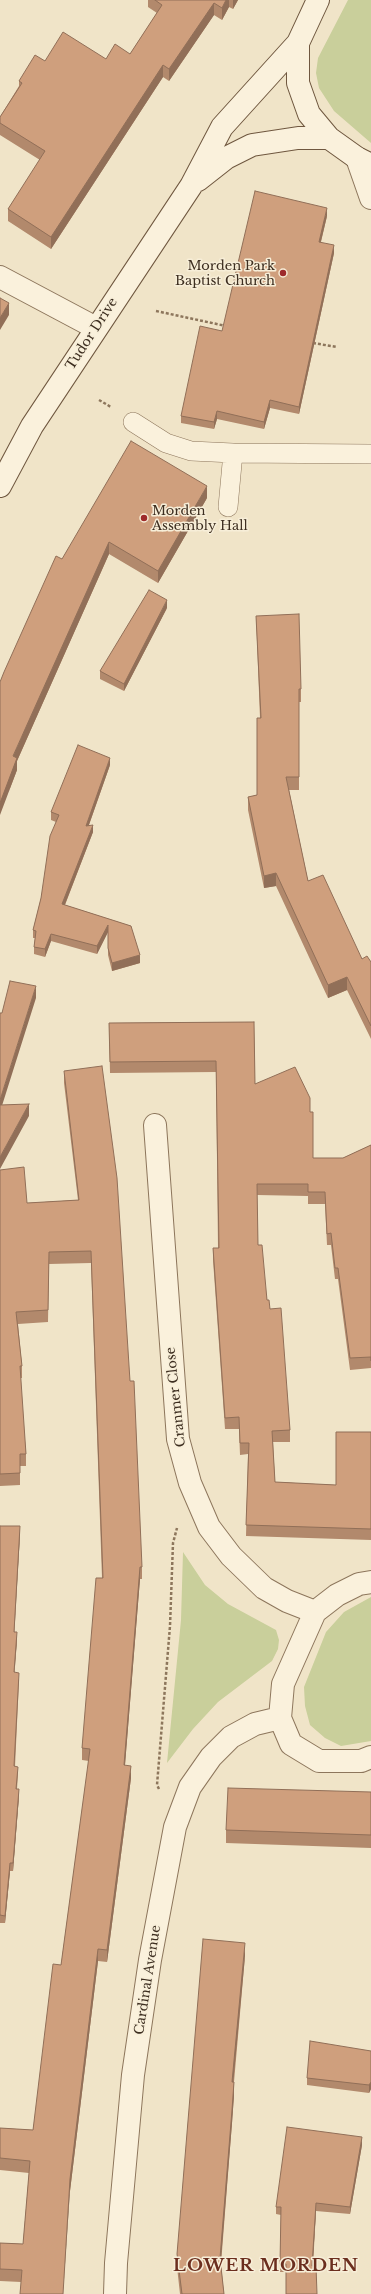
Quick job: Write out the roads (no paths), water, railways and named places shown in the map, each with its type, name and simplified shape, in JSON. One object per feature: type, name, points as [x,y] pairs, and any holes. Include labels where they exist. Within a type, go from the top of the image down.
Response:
[{"type":"street","points":[[318,0],[298,43],[298,83],[309,114],[329,138],[364,161],[371,198]]},
{"type":"street","name":"Tudor Drive","points":[[0,486],[32,426],[191,186],[222,128],[298,43]]},
{"type":"street","name":"Tudor Drive","points":[[191,186],[226,158],[252,145],[298,138],[329,138]]},
{"type":"street","points":[[0,277],[96,328]]},
{"type":"street","name":"Cranmer Close","points":[[155,1125],[178,1439],[190,1483],[209,1527],[230,1556],[264,1588],[287,1601],[315,1612]]},
{"type":"street","points":[[371,1582],[359,1584],[337,1595],[315,1612],[283,1684],[280,1718],[291,1744],[319,1761],[361,1761],[371,1757]]},
{"type":"street","name":"Cardinal Avenue","points":[[115,2294],[116,2262],[133,2075],[150,1960],[175,1827],[190,1787],[211,1757],[231,1736],[255,1724],[280,1718]]},
{"type":"lane","points":[[132,422],[166,443],[191,451],[232,453],[371,454]]},
{"type":"lane","points":[[228,507],[232,453]]},
{"type":"place","name":"Morden Park Baptist Church","points":[[283,273]]},
{"type":"place","name":"Morden Assembly Hall","points":[[144,518]]},
{"type":"district","name":"LOWER MORDEN","points":[[266,2266]]}]
